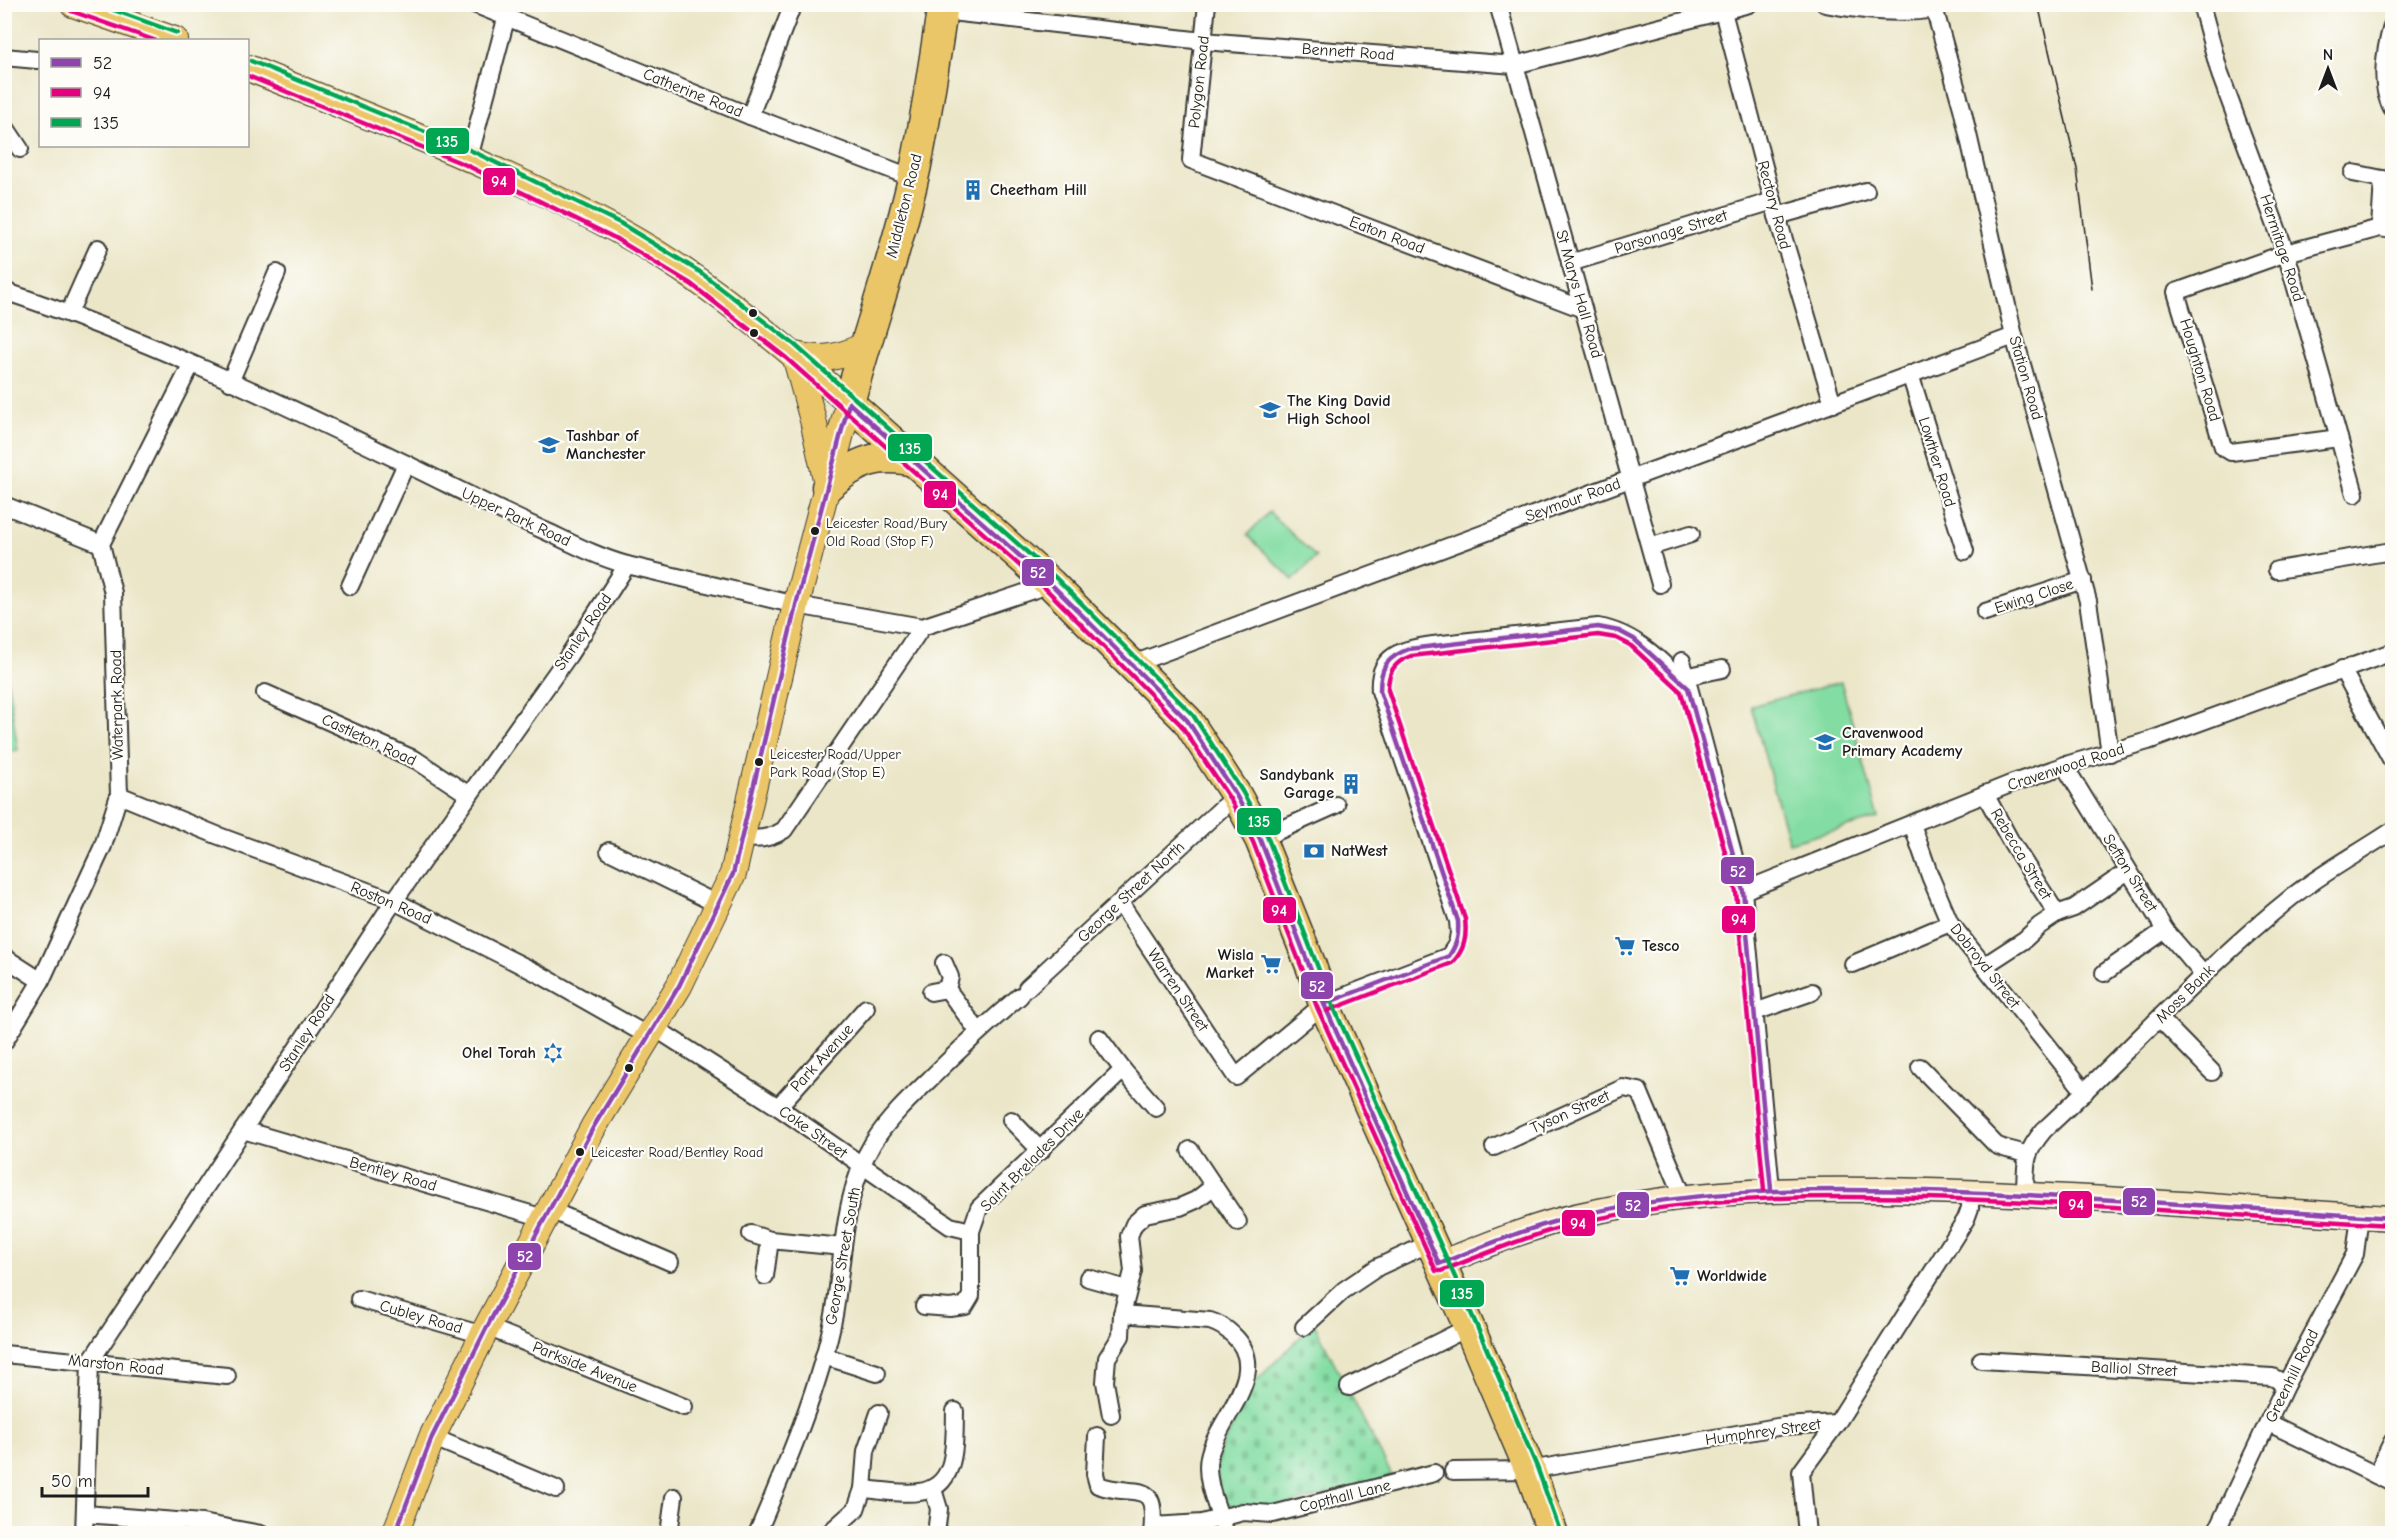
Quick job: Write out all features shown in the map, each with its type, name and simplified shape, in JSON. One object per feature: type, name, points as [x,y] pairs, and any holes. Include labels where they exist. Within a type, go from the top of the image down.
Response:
[{"type":"highway","name":"Middleton Road","points":[[849,403],[913,178],[943,8]]},
{"type":"highway","points":[[849,403],[1052,584],[1133,664],[1187,720],[1236,795],[1260,839],[1324,1004],[1434,1254],[1469,1327],[1530,1470],[1553,1533]]},
{"type":"highway","points":[[827,487],[844,471],[868,461],[900,458],[917,462]]},
{"type":"main road","points":[[73,4],[172,39]]},
{"type":"main road","points":[[249,68],[469,158],[618,230],[696,278],[746,315],[849,403],[796,605],[733,874],[679,986],[594,1126],[485,1331],[432,1437],[395,1533]]},
{"type":"main road","points":[[794,354],[811,358],[836,358],[865,345]]},
{"type":"main road","points":[[794,354],[813,420],[827,487]]},
{"type":"street","name":"Catherine Road","points":[[474,4],[508,11],[750,116],[913,178]]},
{"type":"street","points":[[750,116],[793,4]]},
{"type":"street","name":"Polygon Road","points":[[1191,160],[1207,4]]},
{"type":"street","name":"St Marys Hall Road","points":[[1498,4],[1660,584]]},
{"type":"street","name":"Bennett Road","points":[[943,8],[1203,41],[1515,65],[1722,7],[1749,4]]},
{"type":"street","points":[[1825,4],[1858,10],[1919,11],[1934,7]]},
{"type":"street","name":"Hermitage Road","points":[[2201,4],[2220,74],[2286,253],[2355,494]]},
{"type":"street","name":"Rectory Road","points":[[1722,7],[1775,209],[1833,404]]},
{"type":"street","name":"Station Road","points":[[1934,7],[1962,108],[2014,336],[2088,600],[2110,753]]},
{"type":"street","points":[[469,158],[508,11]]},
{"type":"street","points":[[2392,26],[2385,73],[2387,95],[2392,108]]},
{"type":"street","points":[[4,57],[37,60]]},
{"type":"street","points":[[4,125],[20,149]]},
{"type":"street","name":"Eaton Road","points":[[1191,160],[1583,309]]},
{"type":"street","points":[[2286,253],[2386,229],[2388,180],[2353,173]]},
{"type":"street","name":"Parsonage Street","points":[[1570,263],[1775,209],[1866,191]]},
{"type":"street","points":[[69,313],[98,248]]},
{"type":"street","name":"Houghton Road","points":[[2286,253],[2176,292],[2223,447],[2231,452],[2339,438]]},
{"type":"street","points":[[230,382],[277,273]]},
{"type":"street","name":"Upper Park Road","points":[[4,291],[69,313],[230,382],[512,516],[608,560],[627,566],[796,605],[922,627],[1052,584]]},
{"type":"street","name":"Seymour Road","points":[[1133,664],[2014,336]]},
{"type":"street","points":[[4,505],[101,544],[191,365]]},
{"type":"street","name":"Lowther Road","points":[[1910,374],[1965,551]]},
{"type":"street","points":[[350,586],[406,464]]},
{"type":"street","points":[[1650,547],[1691,534]]},
{"type":"street","name":"Waterpark Road","points":[[4,1042],[41,981],[103,846],[119,795],[113,593],[101,544]]},
{"type":"street","points":[[2277,570],[2391,554]]},
{"type":"street","name":"Stanley Road","points":[[90,1362],[394,901],[570,655],[627,566]]},
{"type":"street","name":"Ewing Close","points":[[1985,612],[2083,580]]},
{"type":"street","points":[[743,837],[754,840],[776,835],[784,830],[922,627]]},
{"type":"street","points":[[1324,1004],[1449,956],[1457,944],[1459,933],[1454,908],[1380,691],[1382,671],[1395,654],[1433,645],[1598,627],[1618,631],[1634,639],[1685,675],[1743,891],[1771,1189]]},
{"type":"street","name":"Cravenwood Road","points":[[1743,891],[1985,794],[2064,765],[2148,741],[2392,652]]},
{"type":"street","points":[[1685,675],[1722,669]]},
{"type":"street","points":[[2342,669],[2391,759]]},
{"type":"street","name":"Castleton Road","points":[[265,693],[416,760],[469,795]]},
{"type":"street","name":"Sefton Street","points":[[2064,765],[2165,930],[2203,974]]},
{"type":"street","name":"Rebecca Street","points":[[1985,794],[2010,840],[2057,914]]},
{"type":"street","name":"Roston Road","points":[[119,795],[219,836],[394,901],[653,1032]]},
{"type":"street","name":"George Street North","points":[[1023,992],[1236,795]]},
{"type":"street","points":[[1260,839],[1336,805]]},
{"type":"street","name":"Dobroyd Street","points":[[1912,824],[1930,876],[1950,922],[2085,1092]]},
{"type":"street","name":"Moss Bank","points":[[2026,1156],[2044,1130],[2160,1019],[2203,974],[2246,935],[2295,895],[2392,831]]},
{"type":"street","points":[[609,850],[719,905]]},
{"type":"street","points":[[1984,966],[2024,940],[2057,914],[2074,908],[2128,872]]},
{"type":"street","name":"Warren Street","points":[[1120,903],[1236,1077],[1324,1004]]},
{"type":"street","points":[[1852,964],[1950,922]]},
{"type":"street","points":[[2104,973],[2165,930]]},
{"type":"street","points":[[4,957],[41,981]]},
{"type":"street","points":[[944,963],[950,977],[939,990],[978,1031]]},
{"type":"street","name":"George Street South","points":[[758,1533],[801,1424],[824,1356],[834,1315],[854,1189],[861,1166],[873,1142],[896,1111],[978,1031],[1023,992]]},
{"type":"street","points":[[1755,1012],[1812,992]]},
{"type":"street","name":"Park Avenue","points":[[778,1107],[866,1008]]},
{"type":"street","points":[[2160,1019],[2212,1072]]},
{"type":"street","name":"Coke Street","points":[[653,1032],[778,1107],[950,1226],[971,1231]]},
{"type":"street","points":[[1099,1038],[1156,1108]]},
{"type":"street","points":[[1920,1067],[1996,1145],[2003,1149],[2017,1149],[2026,1156],[2025,1194]]},
{"type":"street","name":"Saint Brelades Drive","points":[[924,1306],[950,1308],[965,1306],[971,1296],[971,1231],[979,1208],[1123,1070]]},
{"type":"street","name":"Tyson Street","points":[[1494,1147],[1623,1088],[1639,1091],[1684,1198]]},
{"type":"street","points":[[1011,1120],[1041,1151]]},
{"type":"street","name":"Bentley Road","points":[[243,1130],[546,1213],[670,1262]]},
{"type":"street","points":[[1190,1150],[1238,1222]]},
{"type":"street","points":[[1111,1415],[1105,1382],[1107,1358],[1120,1336],[1127,1289],[1133,1271],[1129,1236],[1134,1224],[1146,1214],[1180,1208],[1196,1200],[1214,1186]]},
{"type":"street","points":[[1304,1327],[1344,1290],[1378,1266],[1507,1237],[1576,1216],[1684,1198],[1771,1189],[2025,1194],[2392,1218]]},
{"type":"street","name":"Humphrey Street","points":[[1530,1470],[1783,1426],[1837,1423],[1966,1219],[1970,1208],[1970,1192]]},
{"type":"street","name":"Greenhill Road","points":[[2215,1533],[2270,1423],[2286,1384],[2355,1254],[2360,1216]]},
{"type":"street","points":[[752,1234],[770,1240],[843,1247]]},
{"type":"street","points":[[765,1276],[770,1240]]},
{"type":"street","points":[[1088,1278],[1127,1289]]},
{"type":"street","name":"Cubley Road","points":[[359,1299],[485,1331]]},
{"type":"street","points":[[1122,1314],[1210,1321],[1227,1329],[1243,1346],[1247,1354],[1248,1368],[1244,1383],[1209,1454],[1209,1476],[1223,1526]]},
{"type":"street","points":[[1349,1387],[1469,1327]]},
{"type":"street","name":"Parkside Avenue","points":[[485,1331],[684,1407]]},
{"type":"street","name":"Marston Road","points":[[4,1354],[227,1376]]},
{"type":"street","points":[[824,1356],[876,1373]]},
{"type":"street","name":"Balliol Street","points":[[1981,1360],[2272,1377],[2286,1384]]},
{"type":"street","points":[[84,1533],[90,1362]]},
{"type":"street","points":[[863,1490],[918,1493],[933,1488],[945,1478],[953,1459],[955,1411]]},
{"type":"street","points":[[828,1533],[856,1509],[863,1490],[866,1451],[879,1413]]},
{"type":"street","points":[[1807,1533],[1801,1472],[1837,1423]]},
{"type":"street","points":[[2270,1423],[2392,1483]]},
{"type":"street","points":[[432,1437],[556,1489]]},
{"type":"street","points":[[1097,1437],[1095,1474],[1098,1485],[1137,1491],[1149,1496],[1153,1503],[1153,1530]]},
{"type":"street","points":[[2376,1475],[2392,1442]]},
{"type":"street","points":[[1454,1471],[1530,1470]]},
{"type":"street","name":"Copthall Lane","points":[[1153,1530],[1202,1523],[1223,1526],[1243,1512],[1273,1514],[1434,1473]]},
{"type":"street","points":[[933,1488],[939,1509],[936,1533]]},
{"type":"street","points":[[669,1533],[674,1497]]},
{"type":"street","points":[[85,1514],[202,1523],[261,1533]]},
{"type":"green space","points":[[1269,512],[1316,557],[1293,580],[1247,535]]},
{"type":"green space","points":[[5,664],[18,750],[4,753]]},
{"type":"green space","points":[[1841,682],[1879,818],[1789,843],[1751,706]]},
{"type":"green space","points":[[1314,1323],[1392,1476],[1332,1494],[1287,1504],[1246,1507],[1228,1504],[1217,1486],[1216,1459],[1254,1383]]},
{"type":"tram line","points":[[2038,4],[2077,169],[2092,289]]},
{"type":"transit line","name":"135","points":[[97,4],[177,33]]},
{"type":"transit line","name":"94","points":[[71,11],[151,39]]},
{"type":"transit line","name":"135","points":[[251,61],[472,151],[620,223],[700,272],[795,345],[1056,578],[1193,715],[1242,791],[1267,836],[1331,1001],[1476,1324],[1537,1467],[1560,1531]]},
{"type":"transit line","name":"94","points":[[249,76],[466,165],[613,237],[691,284],[785,357],[1046,589],[1181,725],[1230,799],[1253,842],[1317,1007],[1436,1271],[1578,1223],[1672,1206],[1767,1199],[1862,1197],[2012,1201],[2392,1225]]},
{"type":"transit line","name":"52","points":[[849,403],[1051,584],[1187,720],[1236,795],[1260,839],[1324,1004],[1439,1264],[1524,1231],[1576,1216],[1670,1199],[1765,1192],[1861,1190],[2011,1194],[2392,1218]]},
{"type":"transit line","name":"52","points":[[395,1534],[432,1437],[487,1327],[594,1126],[679,986],[733,874],[796,605],[849,403]]},
{"type":"transit line","name":"52","points":[[1324,1004],[1449,956],[1458,936],[1458,921],[1380,691],[1381,675],[1386,664],[1390,659],[1409,649],[1598,627],[1619,631],[1634,639],[1688,688],[1743,891],[1771,1189]]},
{"type":"transit line","name":"94","points":[[1327,1011],[1452,963],[1460,953],[1464,942],[1465,919],[1388,690],[1393,668],[1400,661],[1411,656],[1598,635],[1616,638],[1630,645],[1681,692],[1736,892],[1764,1190]]},
{"type":"place","name":"Cheetham Hill","points":[[973,190]]},
{"type":"place","name":"The King David High School","points":[[1270,410]]},
{"type":"place","name":"Tashbar of Manchester","points":[[549,445]]},
{"type":"place","name":"Leicester Road/Bury Old Road (Stop F)","points":[[815,531]]},
{"type":"place","name":"Cravenwood Primary Academy","points":[[1825,742]]},
{"type":"place","name":"Leicester Road/Upper Park Road (Stop E)","points":[[759,762]]},
{"type":"place","name":"Sandybank Garage","points":[[1351,784]]},
{"type":"place","name":"NatWest","points":[[1314,851]]},
{"type":"place","name":"Tesco","points":[[1625,946]]},
{"type":"place","name":"Wisla Market","points":[[1271,964]]},
{"type":"place","name":"Ohel Torah","points":[[553,1053]]},
{"type":"place","name":"Leicester Road/Bentley Road","points":[[580,1152]]},
{"type":"place","name":"Worldwide","points":[[1680,1276]]}]
